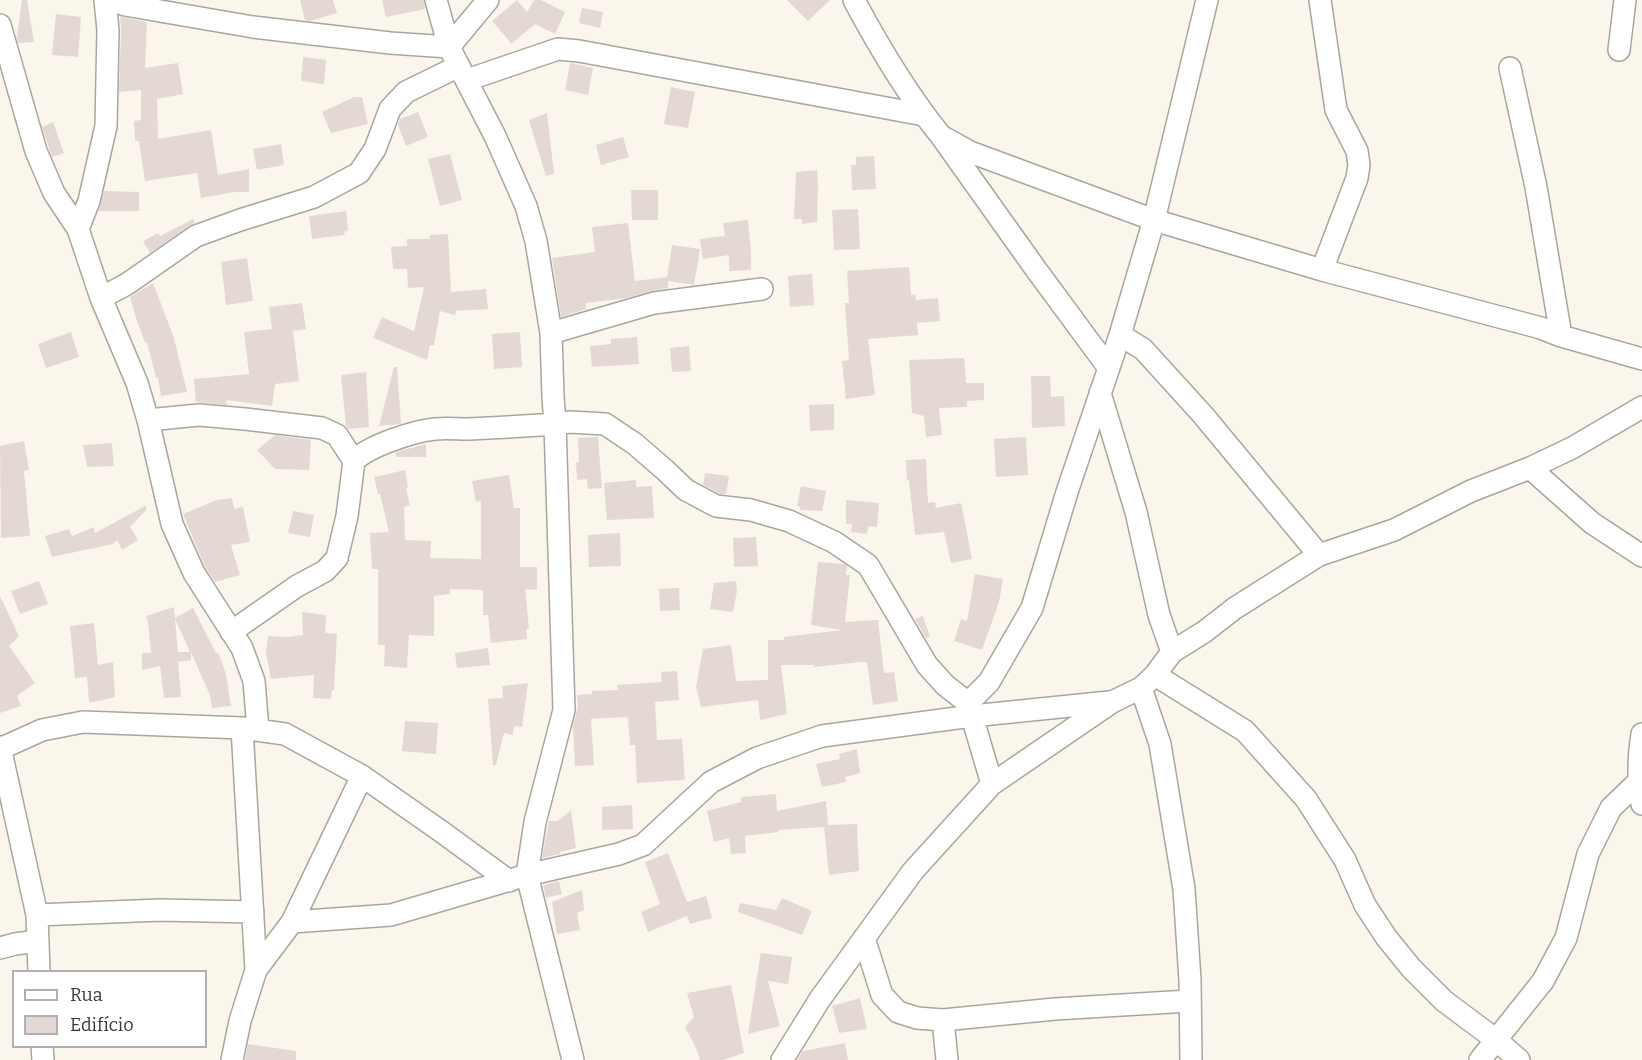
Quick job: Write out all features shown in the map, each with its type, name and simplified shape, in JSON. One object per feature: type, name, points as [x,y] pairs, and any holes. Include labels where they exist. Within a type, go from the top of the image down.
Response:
[{"type":"street","points":[[78,229],[89,201],[106,126],[108,30],[105,0]]},
{"type":"street","points":[[112,0],[125,5],[253,27],[390,43],[448,47]]},
{"type":"street","points":[[436,0],[448,47],[495,136],[526,206],[536,241],[551,333],[564,710],[518,878],[573,1060]]},
{"type":"street","points":[[448,47],[488,0]]},
{"type":"street","points":[[854,0],[873,35],[924,115],[1108,367]]},
{"type":"street","points":[[970,710],[1032,608],[1067,492],[1120,335],[1154,220],[1207,0]]},
{"type":"street","points":[[1320,0],[1336,110],[1357,151],[1359,165],[1357,178],[1322,270]]},
{"type":"street","points":[[1619,50],[1625,0]]},
{"type":"street","points":[[0,25],[36,151],[54,193],[78,229],[101,298],[137,382],[172,524],[194,573],[242,648],[254,681],[250,729],[256,970]]},
{"type":"street","points":[[101,298],[128,284],[196,236],[314,197],[359,173],[375,149],[390,110],[406,92],[463,73],[558,48],[924,115]]},
{"type":"street","points":[[1510,68],[1536,187],[1561,336]]},
{"type":"street","points":[[941,136],[970,152],[1154,220],[1322,270],[1542,328],[1561,336],[1642,359]]},
{"type":"street","points":[[551,333],[654,303],[762,289]]},
{"type":"street","points":[[1120,335],[1143,349],[1203,415],[1319,555]]},
{"type":"street","points":[[1100,393],[1136,512],[1159,615],[1172,652]]},
{"type":"street","points":[[782,1060],[820,999],[913,871],[992,784],[1112,702],[1148,681],[1172,652],[1204,632],[1235,608],[1319,555],[1394,530],[1471,491],[1530,468],[1572,448],[1642,407]]},
{"type":"street","points":[[148,420],[199,415],[322,428],[337,435],[354,460]]},
{"type":"street","points":[[231,632],[297,586],[325,571],[337,558],[347,516],[354,460],[358,456],[379,445],[435,429],[570,422],[605,424],[635,444],[686,490],[716,506],[751,510],[789,521],[834,542],[868,565],[927,665],[970,710],[992,784]]},
{"type":"street","points":[[1530,468],[1592,523],[1642,556]]},
{"type":"street","points":[[1148,681],[1184,890],[1190,980],[1191,1060]]},
{"type":"street","points":[[1148,681],[1245,731],[1306,799],[1345,860],[1365,905],[1386,937],[1411,968],[1444,1001],[1519,1060]]},
{"type":"street","points":[[292,922],[391,915],[518,878],[619,854],[643,845],[711,782],[757,758],[822,736],[970,710],[1112,702]]},
{"type":"street","points":[[39,970],[37,915],[0,748],[42,730],[83,722],[250,729],[285,734],[362,776],[442,832],[518,878]]},
{"type":"street","points":[[1642,734],[1638,760],[1638,782],[1642,804]]},
{"type":"street","points":[[232,1060],[240,1021],[256,970],[292,922],[362,776]]},
{"type":"street","points":[[1480,1060],[1543,981],[1566,938],[1588,854],[1611,807],[1638,782]]},
{"type":"street","points":[[37,915],[160,909],[253,912]]},
{"type":"street","points":[[864,938],[882,995],[898,1012],[917,1018],[943,1020],[1055,1009],[1189,1001]]},
{"type":"street","points":[[0,948],[38,941]]},
{"type":"street","points":[[943,1020],[947,1060]]},
{"type":"building","points":[[22,0],[27,0],[34,42],[18,43]]},
{"type":"building","points":[[300,0],[333,0],[337,13],[310,21],[305,20]]},
{"type":"building","points":[[382,0],[424,0],[425,9],[386,17]]},
{"type":"building","points":[[517,0],[527,12],[534,0],[541,0],[565,12],[555,34],[535,24],[511,44],[492,21]]},
{"type":"building","points":[[787,0],[830,0],[808,21]]},
{"type":"building","points":[[582,8],[603,12],[600,28],[579,23]]},
{"type":"building","points":[[56,14],[81,17],[78,57],[52,55]]},
{"type":"building","points":[[120,17],[147,22],[145,68],[178,63],[183,94],[157,99],[158,139],[211,130],[218,175],[249,169],[249,192],[201,198],[197,173],[145,181],[139,141],[135,141],[134,121],[141,120],[141,90],[119,92]]},
{"type":"building","points":[[303,57],[326,60],[324,84],[301,81]]},
{"type":"building","points":[[570,63],[593,68],[588,95],[565,90]]},
{"type":"building","points":[[671,87],[695,92],[688,128],[664,124]]},
{"type":"building","points":[[354,97],[362,97],[368,124],[331,133],[322,112]]},
{"type":"building","points":[[418,112],[428,137],[406,146],[398,125],[400,119]]},
{"type":"building","points":[[547,113],[554,174],[546,176],[529,120]]},
{"type":"building","points":[[53,122],[64,153],[52,157],[42,127]]},
{"type":"building","points":[[623,137],[629,157],[601,165],[596,145]]},
{"type":"building","points":[[281,144],[284,165],[257,170],[253,149]]},
{"type":"building","points":[[450,154],[462,200],[440,206],[428,159]]},
{"type":"building","points":[[874,156],[876,189],[852,190],[851,165],[856,165],[856,157]]},
{"type":"building","points":[[817,170],[817,222],[802,224],[802,219],[794,219],[796,172]]},
{"type":"building","points":[[631,190],[658,190],[658,220],[632,220]]},
{"type":"building","points":[[104,191],[139,192],[139,211],[99,211]]},
{"type":"building","points":[[858,209],[860,249],[834,250],[832,210]]},
{"type":"building","points":[[346,211],[348,230],[344,232],[345,235],[312,239],[309,216]]},
{"type":"building","points":[[193,219],[195,223],[150,253],[143,241],[158,233],[160,236]]},
{"type":"building","points":[[748,220],[751,270],[729,271],[729,255],[703,259],[700,239],[725,236],[723,223]]},
{"type":"building","points":[[628,223],[635,281],[667,277],[672,245],[700,249],[694,285],[668,281],[668,288],[627,298],[586,303],[586,309],[561,317],[552,258],[595,252],[592,227]]},
{"type":"building","points":[[448,234],[451,292],[486,289],[488,309],[456,311],[455,315],[440,311],[434,345],[430,345],[427,360],[373,338],[382,317],[414,331],[424,287],[408,288],[407,269],[393,269],[391,247],[407,246],[407,239],[430,239],[430,235]]},
{"type":"building","points":[[247,258],[253,301],[226,305],[221,262]]},
{"type":"building","points":[[909,267],[911,295],[915,294],[916,300],[938,298],[940,321],[917,323],[918,335],[868,339],[875,395],[846,399],[842,361],[849,360],[845,303],[849,303],[847,271]]},
{"type":"building","points":[[812,274],[814,305],[790,307],[788,276]]},
{"type":"building","points":[[153,283],[174,338],[187,392],[161,396],[158,377],[156,378],[147,342],[145,343],[136,318],[130,297]]},
{"type":"building","points":[[302,303],[306,329],[293,331],[299,381],[275,384],[272,406],[226,400],[227,405],[196,402],[194,379],[249,374],[244,332],[272,329],[269,307]]},
{"type":"building","points":[[71,332],[79,357],[46,368],[38,344]]},
{"type":"building","points":[[520,332],[522,367],[494,369],[492,334]]},
{"type":"building","points":[[637,337],[639,364],[592,367],[590,346],[611,344],[611,339]]},
{"type":"building","points":[[689,346],[691,371],[672,372],[670,348]]},
{"type":"building","points":[[964,358],[966,383],[984,383],[984,400],[967,401],[967,407],[939,408],[942,435],[926,437],[924,416],[912,413],[909,360]]},
{"type":"building","points":[[394,367],[397,367],[401,424],[379,426]]},
{"type":"building","points":[[366,372],[369,427],[348,429],[341,375]]},
{"type":"building","points":[[1031,376],[1050,376],[1051,397],[1064,396],[1065,426],[1032,428]]},
{"type":"building","points":[[834,404],[834,430],[810,431],[809,405]]},
{"type":"building","points":[[275,435],[311,440],[309,470],[275,469],[257,450]]},
{"type":"building","points":[[598,437],[602,488],[588,489],[587,479],[577,480],[578,438]]},
{"type":"building","points":[[1026,437],[1028,475],[996,477],[994,439]]},
{"type":"building","points":[[24,441],[29,470],[24,471],[30,536],[1,538],[0,446]]},
{"type":"building","points":[[112,443],[114,466],[87,467],[83,445]]},
{"type":"building","points":[[426,444],[426,457],[396,457],[396,452]]},
{"type":"building","points":[[926,459],[928,503],[935,502],[936,508],[961,503],[972,559],[951,563],[944,532],[915,535],[906,460]]},
{"type":"building","points":[[405,470],[410,505],[404,507],[405,540],[431,541],[430,558],[481,559],[481,501],[476,502],[472,481],[509,475],[514,508],[520,508],[520,567],[537,567],[537,590],[525,589],[529,629],[526,629],[527,639],[491,643],[488,615],[483,615],[483,590],[450,589],[450,594],[434,596],[434,636],[409,635],[407,668],[384,666],[385,645],[378,645],[378,569],[372,569],[370,533],[389,532],[374,477]]},
{"type":"building","points":[[705,473],[729,476],[726,494],[720,494],[703,485]]},
{"type":"building","points":[[636,480],[636,487],[652,486],[654,518],[607,520],[604,483]]},
{"type":"building","points":[[801,486],[826,491],[822,511],[800,510],[797,506]]},
{"type":"building","points":[[232,498],[234,509],[243,507],[250,542],[231,545],[240,575],[215,582],[205,567],[183,514],[217,500]]},
{"type":"building","points":[[846,500],[879,503],[877,527],[868,526],[867,534],[851,532],[852,524],[846,524]]},
{"type":"building","points":[[145,506],[147,509],[130,527],[138,540],[122,550],[117,540],[113,544],[52,557],[45,536],[69,529],[72,536],[94,527],[95,533]]},
{"type":"building","points":[[293,511],[314,515],[310,537],[288,533]]},
{"type":"building","points":[[620,533],[621,566],[589,567],[588,535]]},
{"type":"building","points":[[756,537],[758,566],[734,567],[733,538]]},
{"type":"building","points":[[818,562],[847,566],[846,575],[850,575],[845,622],[878,620],[884,673],[894,672],[898,701],[873,705],[867,662],[861,662],[814,667],[814,665],[781,665],[787,714],[760,720],[758,700],[701,707],[696,687],[703,649],[731,645],[736,681],[768,680],[768,640],[784,640],[784,637],[842,630],[811,625]]},
{"type":"building","points":[[975,574],[1003,579],[999,602],[982,650],[954,641],[961,619],[967,621]]},
{"type":"building","points":[[39,581],[48,604],[20,614],[11,591]]},
{"type":"building","points":[[736,581],[737,591],[733,612],[710,609],[714,583]]},
{"type":"building","points":[[679,588],[680,610],[660,611],[659,589]]},
{"type":"building","points":[[0,596],[19,636],[9,646],[35,683],[17,696],[21,706],[0,713]]},
{"type":"building","points":[[174,607],[175,618],[193,608],[216,653],[218,652],[226,674],[231,706],[212,708],[210,695],[191,652],[191,660],[178,662],[181,697],[164,698],[160,666],[142,670],[142,653],[151,653],[146,616]],"holes":[[[175,619],[190,652],[178,652]]]},
{"type":"building","points":[[302,612],[326,615],[325,633],[337,634],[334,690],[332,690],[331,699],[313,698],[314,675],[271,679],[266,653],[268,636],[303,635]]},
{"type":"building","points":[[923,616],[930,637],[926,638],[915,619]]},
{"type":"building","points":[[94,623],[98,665],[113,662],[115,697],[89,703],[87,677],[75,678],[70,626]]},
{"type":"building","points":[[488,648],[490,665],[457,668],[455,653]]},
{"type":"building","points":[[677,671],[679,700],[655,702],[657,740],[682,739],[685,780],[637,783],[635,745],[630,745],[628,718],[625,717],[591,719],[594,765],[575,766],[573,726],[578,706],[577,695],[592,694],[592,691],[618,690],[617,685],[662,682],[661,672]]},
{"type":"building","points":[[528,683],[522,727],[514,726],[513,735],[504,733],[496,765],[493,765],[488,699],[503,698],[502,686]]},
{"type":"building","points":[[405,721],[438,723],[436,754],[402,751]]},
{"type":"building","points":[[857,749],[860,773],[845,777],[846,782],[822,787],[816,764],[840,759],[839,754]]},
{"type":"building","points":[[776,794],[777,811],[826,801],[828,825],[857,824],[859,871],[829,875],[824,827],[778,830],[779,832],[745,836],[746,853],[731,854],[729,838],[714,842],[707,811],[741,802],[741,797]]},
{"type":"building","points":[[632,805],[633,829],[602,830],[602,807]]},
{"type":"building","points":[[571,810],[576,848],[542,858],[549,821],[558,821]]},
{"type":"building","points":[[668,853],[687,902],[706,896],[712,918],[690,924],[687,916],[648,932],[641,912],[660,904],[645,862]]},
{"type":"building","points":[[559,881],[562,894],[546,898],[543,885]]},
{"type":"building","points":[[582,890],[584,910],[577,913],[580,930],[557,934],[552,902]]},
{"type":"building","points":[[782,898],[812,911],[802,935],[738,912],[740,903],[776,910]]},
{"type":"building","points":[[761,951],[761,953],[792,957],[788,984],[768,981],[780,1026],[748,1034]]},
{"type":"building","points":[[731,985],[744,1053],[723,1060],[700,1060],[685,1027],[694,1017],[687,993]]},
{"type":"building","points":[[860,998],[867,1029],[839,1033],[832,1006]]},
{"type":"building","points":[[845,1043],[848,1060],[797,1060],[803,1051]]},
{"type":"building","points":[[248,1044],[296,1051],[296,1060],[245,1060]]}]
